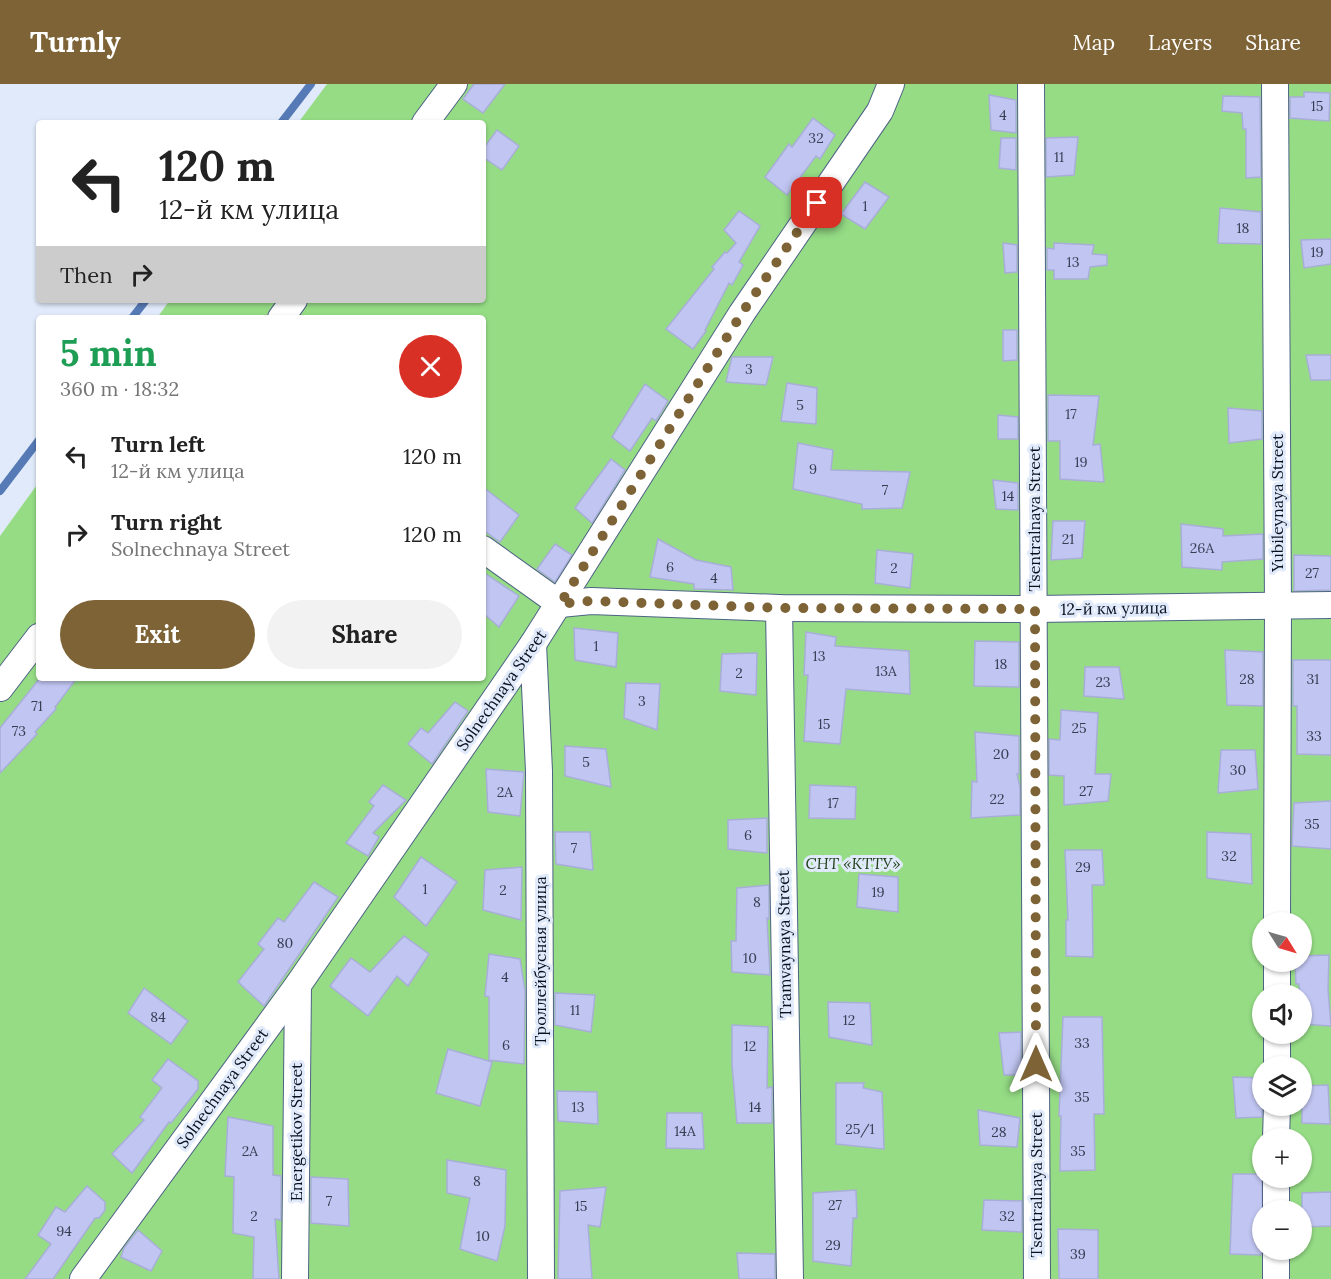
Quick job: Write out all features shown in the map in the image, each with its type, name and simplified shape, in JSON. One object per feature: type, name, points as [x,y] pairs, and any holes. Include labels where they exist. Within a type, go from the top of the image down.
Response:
[{"type":"street","points":[[427,120],[454,84]]},
{"type":"street","name":"Solnechnaya Street","points":[[82,1279],[297,985],[533,644],[742,313],[880,111],[891,84]]},
{"type":"street","name":"Tsentralnaya Street","points":[[1031,84],[1037,1279]]},
{"type":"street","name":"Yubileynaya Street","points":[[1275,84],[1277,912]]},
{"type":"street","points":[[486,551],[560,604]]},
{"type":"street","name":"12-й км улица","points":[[560,604],[591,601],[779,608],[1035,609],[1331,605]]},
{"type":"street","name":"Tramvaynaya Street","points":[[779,608],[790,1279]]},
{"type":"street","points":[[0,688],[36,641]]},
{"type":"street","name":"Троллейбусная улица","points":[[533,644],[539,771],[541,1279]]},
{"type":"street","name":"Energetikov Street","points":[[295,1279],[297,985]]},
{"type":"street","points":[[1276,1260],[1276,1279]]},
{"type":"green space","name":"СНТ «КТТУ»","points":[[327,84],[1331,84],[1331,1279],[0,1279],[0,536],[36,486],[36,681],[486,681],[486,315],[159,315],[168,303],[486,303],[486,120],[300,120]]},
{"type":"building","points":[[474,84],[505,84],[483,113],[463,99]]},
{"type":"building","points":[[1304,92],[1330,93],[1329,121],[1290,118],[1290,97],[1304,97]]},
{"type":"building","points":[[989,95],[1016,100],[1016,133],[991,130]]},
{"type":"building","points":[[1223,96],[1260,97],[1261,177],[1246,178],[1246,129],[1243,129],[1242,113],[1222,111]]},
{"type":"building","points":[[813,118],[835,135],[820,159],[816,156],[787,195],[765,177],[789,144],[792,147]]},
{"type":"building","points":[[497,130],[519,146],[502,170],[486,159],[486,145]]},
{"type":"building","points":[[1078,137],[1074,175],[1046,177],[1046,138]]},
{"type":"building","points":[[1001,138],[1016,138],[1016,170],[999,168]]},
{"type":"building","points":[[865,182],[889,197],[865,229],[841,214]]},
{"type":"building","points":[[1220,208],[1261,212],[1261,244],[1218,243]]},
{"type":"building","points":[[739,211],[760,226],[739,262],[743,265],[732,285],[729,283],[706,331],[693,349],[666,329],[714,269],[712,267],[736,243],[724,230]]},
{"type":"building","points":[[1331,239],[1331,264],[1304,268],[1301,240]]},
{"type":"building","points":[[1003,243],[1017,245],[1017,272],[1005,273]]},
{"type":"building","points":[[1054,243],[1094,245],[1092,254],[1107,255],[1107,265],[1090,267],[1088,279],[1054,279],[1054,270],[1047,270],[1047,248],[1054,249]]},
{"type":"building","points":[[1003,330],[1017,330],[1017,360],[1003,361]]},
{"type":"building","points":[[1306,355],[1331,355],[1331,380],[1311,380]]},
{"type":"building","points":[[732,357],[773,357],[766,385],[726,382]]},
{"type":"building","points":[[787,383],[817,388],[816,424],[781,421]]},
{"type":"building","points":[[645,384],[668,401],[656,421],[652,418],[630,451],[612,437]]},
{"type":"building","points":[[1048,395],[1099,396],[1093,445],[1100,444],[1104,482],[1060,479],[1060,441],[1048,441]]},
{"type":"building","points":[[1228,408],[1262,411],[1262,439],[1229,443]]},
{"type":"building","points":[[998,415],[1018,417],[1018,439],[998,439]]},
{"type":"building","points":[[798,443],[833,450],[831,470],[910,472],[902,508],[862,509],[862,504],[793,489]]},
{"type":"building","points":[[611,459],[625,470],[592,523],[575,508]]},
{"type":"building","points":[[993,480],[1018,483],[1018,510],[996,509]]},
{"type":"building","points":[[486,489],[519,515],[500,542],[486,532]]},
{"type":"building","points":[[1053,521],[1085,521],[1082,558],[1051,560]]},
{"type":"building","points":[[1181,524],[1223,529],[1223,536],[1263,534],[1263,559],[1222,562],[1222,570],[1182,567]]},
{"type":"building","points":[[658,539],[696,560],[731,567],[733,590],[694,589],[694,584],[650,577]]},
{"type":"building","points":[[555,544],[572,555],[555,582],[537,569]]},
{"type":"building","points":[[877,550],[913,554],[910,588],[875,583]]},
{"type":"building","points":[[1294,555],[1331,556],[1331,590],[1294,591]]},
{"type":"building","points":[[486,574],[519,596],[499,627],[486,616]]},
{"type":"building","points":[[574,628],[618,633],[616,667],[575,660]]},
{"type":"building","points":[[806,632],[836,637],[835,646],[909,651],[910,694],[846,689],[840,744],[804,741],[808,675],[804,675]]},
{"type":"building","points":[[975,641],[1019,642],[1019,687],[974,686]]},
{"type":"building","points":[[1225,650],[1263,652],[1263,706],[1227,705]]},
{"type":"building","points":[[757,653],[756,695],[720,691],[722,654]]},
{"type":"building","points":[[1293,660],[1331,660],[1331,755],[1297,754],[1297,706],[1293,706]]},
{"type":"building","points":[[1085,667],[1119,667],[1124,699],[1084,696]]},
{"type":"building","points":[[38,681],[75,681],[55,707],[56,709],[35,732],[37,734],[0,773],[0,728]]},
{"type":"building","points":[[626,683],[660,684],[657,730],[624,718]]},
{"type":"building","points":[[455,702],[468,711],[432,764],[408,744],[421,728],[428,733]]},
{"type":"building","points":[[1061,710],[1098,713],[1095,774],[1111,774],[1108,801],[1064,805],[1064,776],[1049,775],[1049,739],[1060,740]]},
{"type":"building","points":[[975,732],[1019,736],[1019,774],[1017,774],[1020,787],[1020,815],[971,818],[972,781],[977,782]]},
{"type":"building","points":[[565,746],[606,749],[611,787],[565,776]]},
{"type":"building","points":[[1221,750],[1255,750],[1258,789],[1218,793]]},
{"type":"building","points":[[486,769],[524,772],[520,816],[488,812]]},
{"type":"building","points":[[383,785],[406,800],[373,833],[379,837],[368,856],[346,843],[374,806],[369,802]]},
{"type":"building","points":[[810,785],[856,787],[855,819],[809,818]]},
{"type":"building","points":[[1331,801],[1331,849],[1292,846],[1294,803]]},
{"type":"building","points":[[767,818],[767,853],[728,849],[728,820]]},
{"type":"building","points":[[555,832],[590,832],[593,870],[556,864]]},
{"type":"building","points":[[1207,832],[1251,834],[1252,884],[1207,878]]},
{"type":"building","points":[[1065,850],[1102,850],[1104,885],[1092,885],[1093,957],[1066,956],[1066,920],[1068,920]]},
{"type":"building","points":[[421,857],[457,882],[426,926],[394,897]]},
{"type":"building","points":[[522,867],[521,920],[483,910],[485,870]]},
{"type":"building","points":[[859,874],[898,877],[898,912],[857,907]]},
{"type":"building","points":[[314,882],[338,897],[264,1006],[238,982],[264,949],[258,944],[278,918],[284,922]]},
{"type":"building","points":[[769,885],[769,919],[767,918],[770,975],[732,972],[731,941],[736,941],[737,888]]},
{"type":"building","points":[[404,936],[429,954],[408,986],[397,976],[368,1016],[330,986],[351,958],[370,972]]},
{"type":"building","points":[[489,954],[520,959],[525,991],[524,1064],[489,1060],[489,997],[485,996]]},
{"type":"building","points":[[1329,955],[1328,989],[1331,1026],[1312,1025],[1312,984],[1296,984],[1295,972],[1312,972],[1312,956]]},
{"type":"building","points":[[144,988],[188,1021],[171,1044],[128,1013]]},
{"type":"building","points":[[555,993],[595,995],[591,1032],[555,1025]]},
{"type":"building","points":[[828,1002],[870,1003],[872,1045],[829,1037]]},
{"type":"building","points":[[1063,1017],[1102,1017],[1104,1114],[1094,1114],[1095,1170],[1060,1171],[1061,1116],[1059,1116]]},
{"type":"building","points":[[732,1025],[768,1027],[767,1088],[772,1087],[772,1123],[737,1123],[732,1065]]},
{"type":"building","points":[[1021,1032],[1021,1075],[1004,1075],[999,1033]]},
{"type":"building","points":[[448,1049],[492,1062],[480,1106],[436,1093]]},
{"type":"building","points":[[168,1059],[198,1081],[198,1089],[171,1123],[169,1122],[132,1173],[112,1154],[144,1120],[140,1117],[162,1088],[152,1080]]},
{"type":"building","points":[[1233,1077],[1252,1078],[1252,1116],[1262,1117],[1236,1118]]},
{"type":"building","points":[[836,1083],[864,1083],[863,1088],[882,1092],[884,1149],[836,1144]]},
{"type":"building","points":[[1328,1085],[1330,1124],[1302,1123],[1302,1116],[1312,1116],[1312,1086]]},
{"type":"building","points":[[557,1091],[597,1092],[598,1124],[558,1121]]},
{"type":"building","points":[[978,1110],[1020,1118],[1017,1147],[980,1145]]},
{"type":"building","points":[[667,1113],[702,1113],[704,1149],[666,1148]]},
{"type":"building","points":[[228,1117],[273,1126],[273,1175],[281,1176],[281,1220],[275,1219],[279,1279],[253,1279],[254,1237],[233,1233],[234,1177],[225,1176]]},
{"type":"building","points":[[447,1160],[506,1170],[505,1226],[497,1261],[460,1249],[470,1198],[447,1193]]},
{"type":"building","points":[[1233,1174],[1252,1174],[1252,1188],[1262,1188],[1262,1200],[1252,1200],[1252,1255],[1230,1254]]},
{"type":"building","points":[[311,1177],[348,1179],[349,1226],[311,1223]]},
{"type":"building","points":[[87,1186],[105,1202],[105,1210],[99,1218],[95,1218],[53,1279],[25,1279],[51,1244],[38,1235],[56,1207],[65,1212]]},
{"type":"building","points":[[606,1187],[600,1227],[588,1225],[592,1279],[558,1279],[560,1191]]},
{"type":"building","points":[[856,1190],[857,1218],[853,1218],[851,1266],[813,1261],[813,1193]]},
{"type":"building","points":[[1331,1192],[1331,1226],[1312,1227],[1312,1200],[1302,1200],[1302,1193]]},
{"type":"building","points":[[984,1200],[1022,1201],[1022,1232],[982,1230]]},
{"type":"building","points":[[1058,1229],[1098,1230],[1098,1279],[1059,1279]]},
{"type":"building","points":[[138,1230],[162,1251],[151,1271],[121,1257],[124,1248]]},
{"type":"building","points":[[737,1253],[775,1254],[775,1279],[739,1279]]},
{"type":"waterway","points":[[283,120],[311,84]]},
{"type":"waterway","points":[[134,315],[144,303]]},
{"type":"waterway","points":[[0,491],[36,444]]},
{"type":"route","points":[[817,203],[742,313],[560,604],[591,601],[779,608],[1035,609],[1036,1064]]}]
